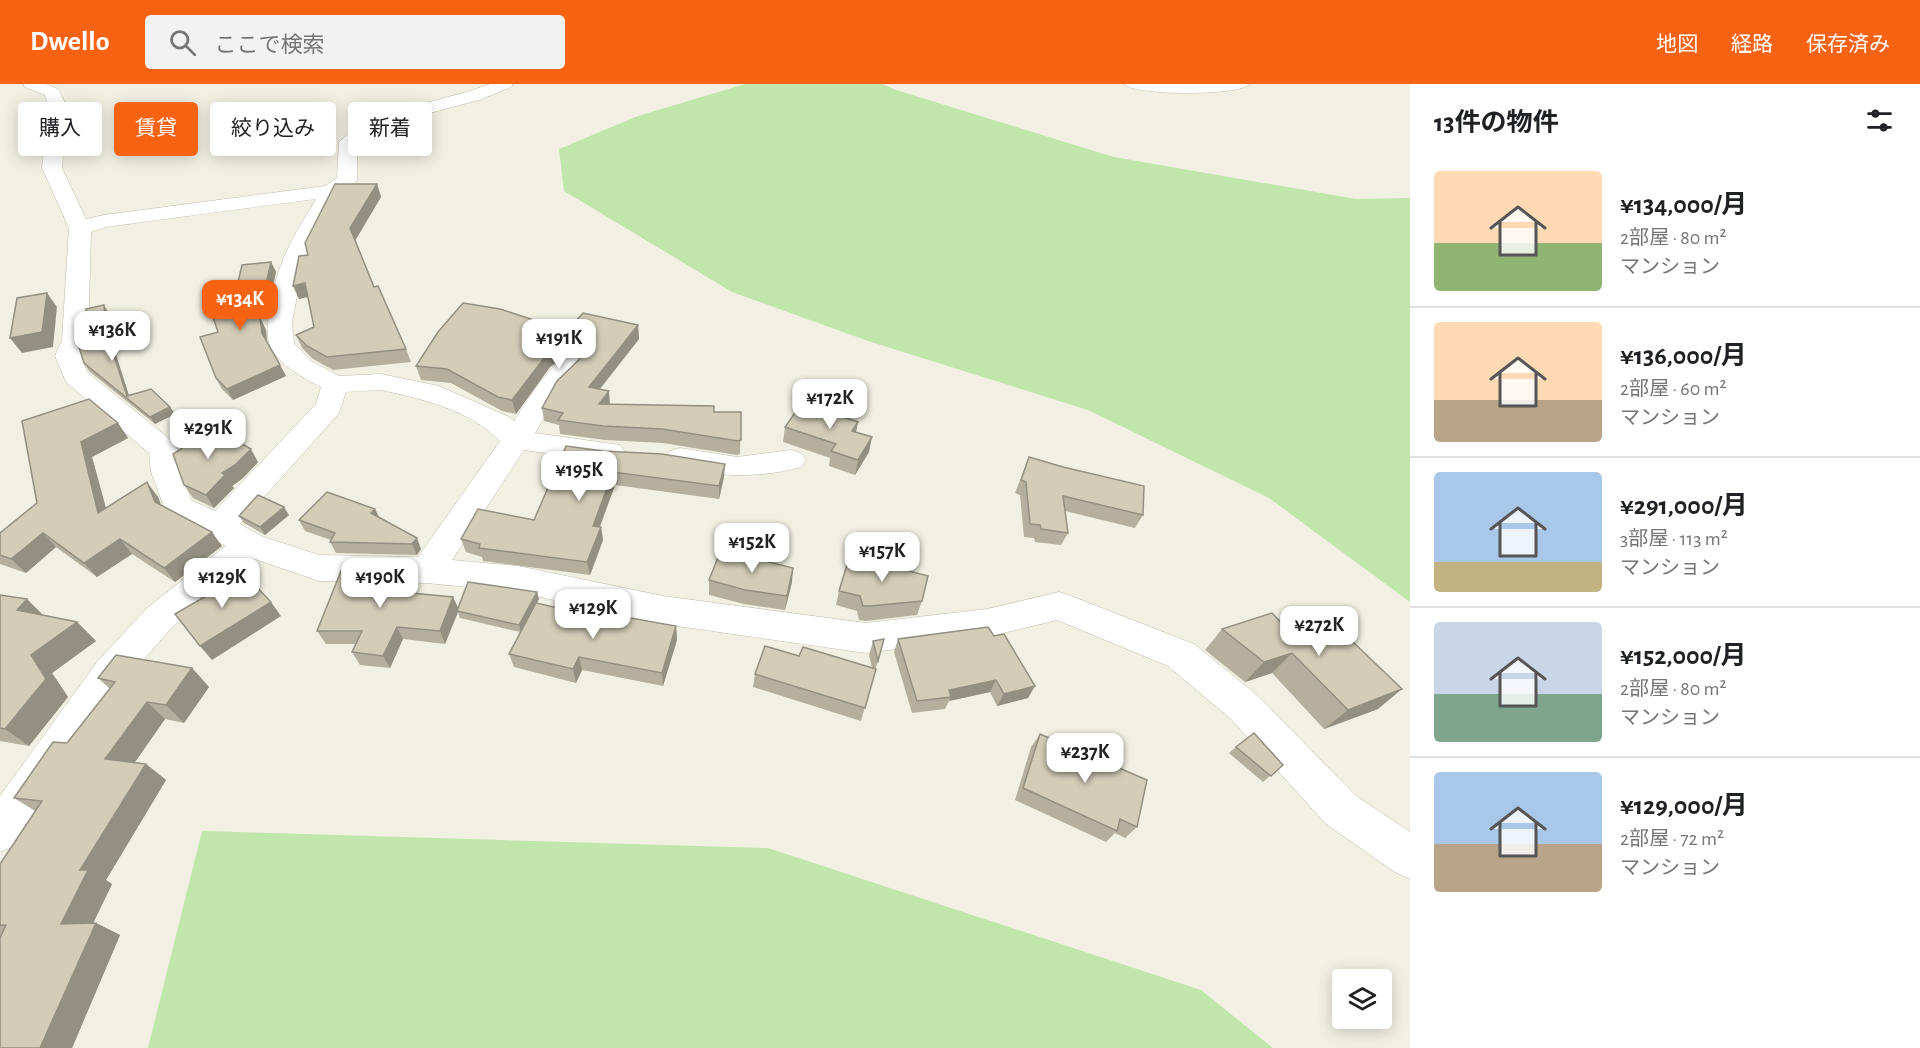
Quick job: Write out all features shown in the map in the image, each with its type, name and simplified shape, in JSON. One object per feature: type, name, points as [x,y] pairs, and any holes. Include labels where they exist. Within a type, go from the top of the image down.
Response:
[{"type":"street","points":[[31,84],[52,92],[58,108],[52,168],[81,228],[75,340],[68,356],[75,376],[163,449],[166,472],[178,507],[219,526],[250,545],[319,568],[427,570],[518,579],[663,610],[866,638],[987,622],[1059,606],[1181,655],[1244,707],[1341,810],[1410,857]]},
{"type":"street","points":[[81,228],[104,220],[330,191],[347,181],[348,142],[372,123],[473,96],[505,84]]},
{"type":"street","points":[[1132,84],[1171,88],[1212,88],[1242,84]]},
{"type":"street","points":[[330,191],[292,265],[280,322],[282,344],[302,367],[335,384],[381,382],[439,394],[499,423],[516,440],[737,467],[791,460]]},
{"type":"street","points":[[427,570],[548,389],[577,361]]},
{"type":"street","points":[[219,526],[329,407],[335,384]]},
{"type":"street","points":[[0,831],[110,673],[159,618],[250,545]]},
{"type":"green space","points":[[745,84],[882,84],[1114,157],[1356,199],[1410,198],[1410,602],[1269,498],[1088,410],[868,341],[732,292],[564,191],[559,149],[638,116]]},
{"type":"green space","points":[[202,831],[768,848],[1201,990],[1273,1048],[148,1048]]},
{"type":"building","points":[[335,184],[377,184],[350,228],[374,287],[378,286],[406,349],[327,357],[307,346],[296,335],[314,327],[305,283],[293,286],[299,256],[308,255],[305,243]]},
{"type":"building","points":[[271,262],[263,297],[252,300],[260,319],[262,333],[280,365],[227,389],[216,378],[200,337],[218,332],[208,303],[235,295],[242,265]]},
{"type":"building","points":[[47,293],[42,332],[10,338],[17,298]]},
{"type":"building","points":[[463,303],[500,309],[567,331],[583,313],[638,325],[589,387],[609,391],[599,404],[714,406],[714,412],[741,412],[741,440],[662,429],[603,426],[558,420],[563,413],[542,408],[557,381],[590,349],[586,341],[578,338],[567,339],[548,353],[512,400],[498,397],[447,369],[416,366],[438,332]]},
{"type":"building","points":[[104,305],[106,331],[127,396],[151,389],[170,407],[150,417],[84,363],[79,347],[85,333],[86,309]]},
{"type":"building","points":[[89,399],[118,423],[81,442],[98,513],[147,482],[155,502],[212,532],[164,568],[120,539],[84,563],[43,533],[11,559],[0,555],[0,533],[37,503],[22,421]]},
{"type":"building","points":[[802,403],[858,422],[852,431],[872,437],[858,460],[831,451],[836,444],[785,427]]},
{"type":"building","points":[[213,428],[251,449],[235,465],[222,473],[225,475],[206,495],[184,485],[173,454]]},
{"type":"building","points":[[566,446],[603,451],[662,454],[725,464],[719,486],[613,472],[593,526],[601,527],[587,562],[479,548],[480,544],[461,539],[478,509],[534,520]]},
{"type":"building","points":[[1029,457],[1144,486],[1143,515],[1063,496],[1068,533],[1041,529],[1040,525],[1030,524],[1026,482],[1021,480]]},
{"type":"building","points":[[327,492],[375,509],[371,513],[417,538],[412,544],[330,542],[335,533],[299,520]]},
{"type":"building","points":[[258,495],[284,507],[260,527],[239,516]]},
{"type":"building","points":[[721,550],[793,568],[787,596],[745,590],[709,580]]},
{"type":"building","points":[[850,555],[928,576],[922,601],[863,606],[860,596],[839,591]]},
{"type":"building","points":[[341,571],[408,572],[401,592],[453,597],[440,631],[397,627],[383,656],[352,652],[362,631],[317,631]]},
{"type":"building","points":[[244,574],[271,602],[200,646],[175,614]]},
{"type":"building","points":[[468,582],[537,592],[519,625],[457,611]]},
{"type":"building","points":[[0,595],[27,599],[17,610],[77,622],[31,655],[46,679],[5,729],[0,728]]},
{"type":"building","points":[[536,603],[611,620],[613,615],[676,626],[662,673],[579,657],[573,669],[509,654]]},
{"type":"building","points":[[1272,613],[1288,630],[1327,617],[1402,689],[1348,710],[1292,653],[1264,662],[1222,629]]},
{"type":"building","points":[[988,627],[994,636],[1004,634],[1035,686],[1004,694],[996,680],[949,690],[951,697],[917,701],[898,639]]},
{"type":"building","points":[[884,639],[878,661],[873,641]]},
{"type":"building","points":[[765,646],[799,656],[803,647],[876,669],[865,708],[755,674]]},
{"type":"building","points":[[116,655],[192,668],[166,705],[147,702],[105,759],[146,764],[80,870],[88,870],[61,924],[96,923],[40,1048],[0,1048],[0,938],[6,925],[0,925],[0,864],[42,801],[14,798],[53,742],[67,743],[115,682],[98,678]]},
{"type":"building","points":[[1254,733],[1283,765],[1271,776],[1236,747]]},
{"type":"building","points":[[1040,734],[1147,780],[1137,827],[1120,819],[1117,831],[1023,788]]}]
